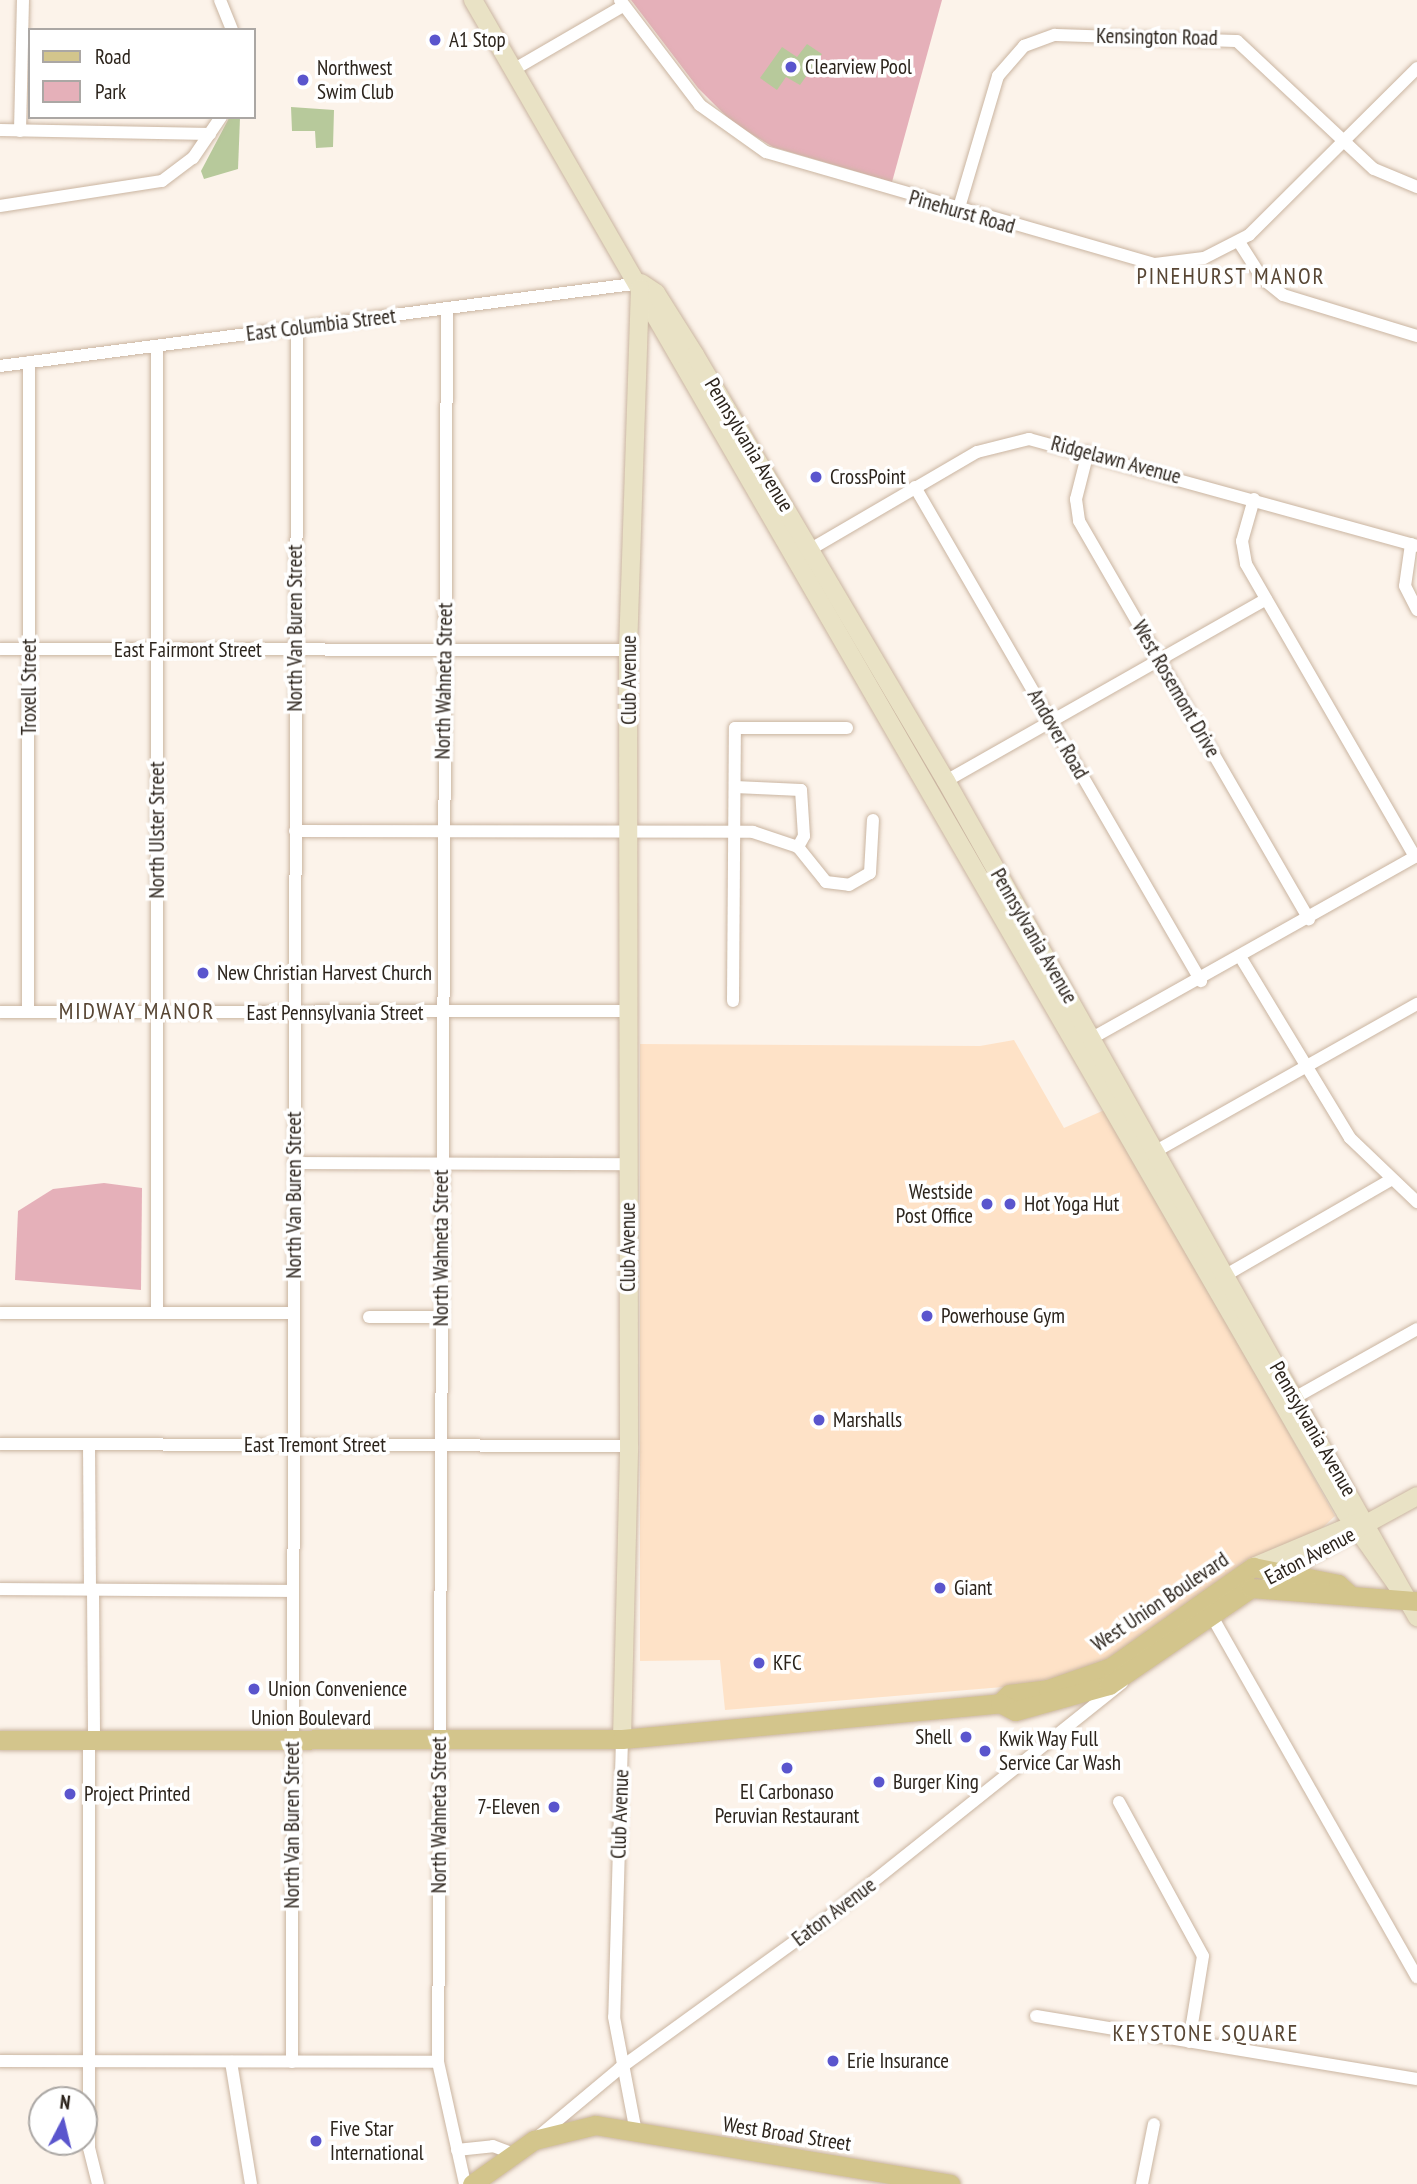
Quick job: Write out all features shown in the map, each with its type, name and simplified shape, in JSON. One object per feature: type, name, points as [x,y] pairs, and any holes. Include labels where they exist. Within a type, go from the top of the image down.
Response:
[{"type":"main road","name":"West Union Boulevard","points":[[1000,1703],[1009,1693],[1048,1689],[1111,1667],[1253,1567],[1338,1584],[1348,1593]]},
{"type":"main road","name":"West Union Boulevard","points":[[622,1739],[1000,1703],[1015,1711],[1064,1702],[1128,1675],[1210,1613],[1251,1588],[1348,1593],[1414,1606]]},
{"type":"main road","name":"Union Boulevard","points":[[0,1740],[622,1739]]},
{"type":"main road","name":"West Broad Street","points":[[472,2184],[534,2140],[575,2126],[626,2131],[879,2178],[950,2184]]},
{"type":"street","points":[[20,131],[23,0]]},
{"type":"street","points":[[220,0],[231,28]]},
{"type":"street","name":"Pennsylvania Avenue","points":[[473,0],[641,283],[810,549],[946,781],[1085,1042],[1358,1526],[1414,1606]]},
{"type":"street","name":"Pinehurst Road","points":[[513,70],[621,3],[700,105],[740,138],[800,167],[1140,262],[1184,263],[1239,242],[1417,68]]},
{"type":"street","name":"Kensington Road","points":[[958,211],[998,76],[1017,51],[1044,37],[1225,37],[1263,59],[1381,174],[1417,187]]},
{"type":"street","points":[[0,206],[162,181],[184,167],[219,119]]},
{"type":"street","points":[[0,130],[210,134]]},
{"type":"street","points":[[1239,242],[1262,278],[1283,296],[1417,336]]},
{"type":"street","name":"East Columbia Street","points":[[0,366],[641,283]]},
{"type":"street","name":"Club Avenue","points":[[626,2131],[614,2017],[629,1446],[628,650],[641,359],[636,337],[641,283]]},
{"type":"street","name":"North Wahneta Street","points":[[447,310],[443,650],[438,2063],[465,2184]]},
{"type":"street","name":"Pennsylvania Avenue","points":[[661,314],[794,558],[1085,1042]]},
{"type":"street","name":"Club Avenue","points":[[641,359],[661,314]]},
{"type":"street","name":"North Van Buren Street","points":[[292,2062],[297,328]]},
{"type":"street","name":"North Ulster Street","points":[[157,346],[157,1314]]},
{"type":"street","name":"Troxell Street","points":[[27,1012],[29,362]]},
{"type":"street","name":"Ridgelawn Avenue","points":[[794,558],[915,487],[1011,440],[1038,439],[1414,545]]},
{"type":"street","name":"West Rosemont Drive","points":[[1088,452],[1076,499],[1079,521],[1309,919]]},
{"type":"street","name":"Andover Road","points":[[915,487],[1201,981]]},
{"type":"street","points":[[1085,1042],[1201,981],[1416,857],[1266,599],[1243,553],[1254,499]]},
{"type":"street","points":[[1414,545],[1405,586],[1417,610]]},
{"type":"street","points":[[946,781],[1266,599]]},
{"type":"street","name":"East Fairmont Street","points":[[0,649],[628,650]]},
{"type":"street","points":[[733,1001],[735,728],[847,728]]},
{"type":"street","points":[[735,788],[801,790],[804,836],[798,847]]},
{"type":"street","points":[[295,831],[629,831],[767,834],[798,847],[826,882],[862,882],[870,873],[873,820]]},
{"type":"street","points":[[1241,958],[1305,1068],[1357,1147],[1389,1181],[1417,1202]]},
{"type":"street","points":[[1149,1155],[1417,1004]]},
{"type":"street","name":"East Pennsylvania Street","points":[[0,1012],[294,1014],[627,1011]]},
{"type":"street","points":[[294,1163],[627,1164]]},
{"type":"street","points":[[1220,1278],[1389,1181]]},
{"type":"street","name":"Pennsylvania Avenue","points":[[1220,1278],[1296,1397],[1358,1526]]},
{"type":"street","points":[[0,1313],[294,1313]]},
{"type":"street","points":[[369,1317],[440,1317]]},
{"type":"street","points":[[1296,1397],[1417,1329]]},
{"type":"street","name":"East Tremont Street","points":[[0,1444],[629,1446]]},
{"type":"street","points":[[89,1444],[92,1589],[89,2148],[98,2184]]},
{"type":"street","name":"Eaton Avenue","points":[[1251,1588],[1358,1526],[1417,1496]]},
{"type":"street","name":"Eaton Avenue","points":[[1253,1567],[1358,1526]]},
{"type":"street","points":[[0,1589],[293,1591]]},
{"type":"street","points":[[1210,1613],[1417,1976]]},
{"type":"street","name":"Eaton Avenue","points":[[534,2140],[620,2068],[830,1916],[1128,1675]]},
{"type":"street","points":[[1119,1802],[1203,1956],[1189,2042]]},
{"type":"street","points":[[1036,2016],[1417,2079]]},
{"type":"street","points":[[0,2061],[438,2063]]},
{"type":"street","points":[[231,2062],[251,2184]]},
{"type":"street","points":[[1142,2184],[1154,2124]]},
{"type":"street","points":[[457,2150],[493,2146],[514,2154]]},
{"type":"shaded area","name":"Clearview Pool","points":[[807,44],[822,54],[800,85],[786,77],[777,90],[760,78],[782,47],[797,57]]},
{"type":"shaded area","points":[[291,107],[334,110],[333,147],[316,148],[315,131],[292,131]]},
{"type":"shaded area","points":[[228,119],[240,119],[238,169],[204,179],[201,171]]},
{"type":"shaded area","points":[[1014,1040],[1064,1128],[1109,1108],[1335,1516],[1321,1529],[1224,1577],[1106,1663],[1027,1685],[725,1710],[720,1660],[640,1661],[640,1044],[980,1046]]},
{"type":"green space","points":[[631,0],[942,0],[892,182],[773,147],[733,123],[698,88]]},
{"type":"green space","points":[[104,1183],[142,1188],[141,1290],[15,1280],[18,1211],[53,1189]]},
{"type":"place","name":"A1 Stop","points":[[435,40]]},
{"type":"place","name":"Clearview Pool","points":[[791,67]]},
{"type":"place","name":"Northwest Swim Club","points":[[303,80]]},
{"type":"place","name":"CrossPoint","points":[[816,477]]},
{"type":"place","name":"New Christian Harvest Church","points":[[203,973]]},
{"type":"place","name":"Westside Post Office","points":[[987,1204]]},
{"type":"place","name":"Hot Yoga Hut","points":[[1010,1204]]},
{"type":"place","name":"Powerhouse Gym","points":[[927,1316]]},
{"type":"place","name":"Marshalls","points":[[819,1420]]},
{"type":"place","name":"Giant","points":[[940,1588]]},
{"type":"place","name":"KFC","points":[[759,1663]]},
{"type":"place","name":"Union Convenience","points":[[254,1689]]},
{"type":"place","name":"Shell","points":[[966,1737]]},
{"type":"place","name":"Kwik Way Full Service Car Wash","points":[[985,1751]]},
{"type":"place","name":"El Carbonaso Peruvian Restaurant","points":[[787,1768]]},
{"type":"place","name":"Burger King","points":[[879,1782]]},
{"type":"place","name":"Project Printed","points":[[70,1794]]},
{"type":"place","name":"7-Eleven","points":[[554,1807]]},
{"type":"place","name":"Erie Insurance","points":[[833,2061]]},
{"type":"place","name":"Five Star International","points":[[316,2141]]},
{"type":"district","name":"PINEHURST MANOR","points":[[1231,276]]},
{"type":"district","name":"MIDWAY MANOR","points":[[137,1011]]},
{"type":"district","name":"KEYSTONE SQUARE","points":[[1206,2033]]}]
